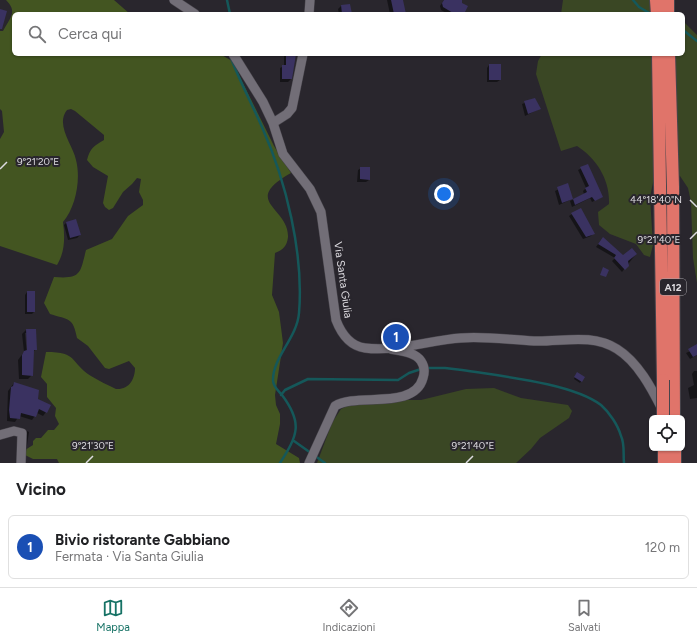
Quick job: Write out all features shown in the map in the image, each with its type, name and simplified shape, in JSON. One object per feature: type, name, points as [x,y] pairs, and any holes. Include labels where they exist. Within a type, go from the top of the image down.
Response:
[{"type":"highway","points":[[656,0],[657,12]]},
{"type":"highway","points":[[668,0],[668,12]]},
{"type":"highway","name":"A12","points":[[658,56],[665,415]]},
{"type":"highway","name":"A12","points":[[669,56],[673,187],[674,415]]},
{"type":"highway","points":[[664,451],[664,463]]},
{"type":"highway","points":[[675,463],[676,451]]},
{"type":"street","points":[[174,0],[192,12]]},
{"type":"street","points":[[309,12],[310,0]]},
{"type":"street","name":"Via Santa Giulia","points":[[234,56],[263,102],[273,123],[283,154],[310,189],[321,212],[336,320],[339,329],[351,343],[364,348],[386,348],[463,337],[536,341],[572,338],[598,342],[617,349],[631,360],[655,396],[664,415]]},
{"type":"street","points":[[273,123],[292,108],[303,56]]},
{"type":"street","points":[[309,463],[335,406],[341,402],[350,400],[384,400],[404,396],[415,390],[422,382],[424,366],[419,358],[413,354],[386,348]]},
{"type":"street","points":[[0,435],[14,431],[22,433],[21,463]]},
{"type":"street","points":[[677,451],[681,463]]},
{"type":"green space","points":[[6,0],[114,0],[128,12],[12,12],[10,4]]},
{"type":"green space","points":[[563,0],[654,0],[673,12],[561,12]]},
{"type":"green space","points":[[12,15],[12,56],[223,56],[232,61],[274,146],[291,173],[276,183],[269,191],[268,198],[271,205],[282,218],[288,237],[287,243],[284,247],[275,253],[272,295],[279,312],[283,343],[275,395],[276,405],[280,414],[280,424],[276,444],[299,458],[300,463],[59,463],[57,459],[33,459],[25,455],[25,450],[33,445],[33,441],[36,438],[41,438],[48,430],[54,430],[59,424],[55,416],[56,408],[47,397],[47,384],[41,377],[46,352],[57,352],[69,356],[91,376],[116,389],[121,389],[128,386],[134,376],[135,368],[129,361],[109,369],[105,368],[88,346],[77,338],[72,323],[69,320],[50,314],[44,303],[54,277],[70,277],[78,273],[86,250],[112,239],[128,216],[143,205],[143,200],[139,192],[141,179],[137,178],[123,192],[113,208],[109,210],[105,207],[103,203],[108,176],[93,167],[87,160],[93,148],[104,140],[104,135],[75,111],[71,109],[67,110],[63,122],[66,135],[76,160],[78,184],[71,209],[63,222],[64,244],[60,260],[57,265],[0,246],[0,139],[4,132],[2,111],[0,109],[0,31],[3,31]]},
{"type":"green space","points":[[685,23],[697,35],[697,283],[693,258],[691,202],[688,188],[680,176],[668,171],[654,178],[650,197],[653,245],[650,257],[644,255],[636,244],[610,234],[599,225],[598,212],[609,204],[609,195],[605,179],[591,157],[577,146],[561,151],[536,74],[538,61],[541,56],[685,56]]},
{"type":"green space","points":[[494,388],[521,398],[568,405],[572,411],[569,418],[540,438],[516,463],[317,463],[332,423],[341,409],[354,403],[386,404],[405,400],[421,400],[466,389]]},
{"type":"building","points":[[391,0],[403,0],[406,12],[394,12]]},
{"type":"building","points":[[444,0],[462,0],[462,3],[468,6],[465,12],[451,12],[443,7],[442,3]]},
{"type":"building","points":[[350,4],[352,12],[342,12],[341,5]]},
{"type":"building","points":[[0,9],[7,11],[2,29],[0,29]]},
{"type":"building","points":[[286,56],[296,56],[292,79],[282,79],[282,65],[286,65]]},
{"type":"building","points":[[489,64],[501,64],[501,80],[489,80]]},
{"type":"building","points":[[535,98],[541,109],[528,114],[524,101]]},
{"type":"building","points":[[588,164],[603,197],[595,201],[592,197],[575,205],[573,199],[587,192],[585,188],[589,186],[580,167]]},
{"type":"building","points":[[360,167],[370,167],[370,180],[360,179]]},
{"type":"building","points":[[568,183],[573,199],[562,203],[557,187]]},
{"type":"building","points":[[581,208],[595,234],[586,237],[571,213]]},
{"type":"building","points":[[76,219],[81,235],[70,238],[66,222]]},
{"type":"building","points":[[603,237],[623,255],[632,248],[637,254],[628,261],[629,266],[625,270],[614,258],[616,255],[598,244]]},
{"type":"building","points":[[603,267],[609,270],[606,277],[600,275]]},
{"type":"building","points":[[27,291],[35,291],[35,312],[27,312]]},
{"type":"building","points":[[26,329],[36,329],[37,350],[34,350],[33,376],[22,375],[22,355],[24,351],[27,350]]},
{"type":"building","points":[[697,344],[697,355],[693,357],[688,349]]},
{"type":"building","points":[[577,372],[585,377],[582,382],[574,377]]},
{"type":"building","points":[[14,382],[39,390],[38,399],[51,405],[47,413],[39,409],[36,417],[21,413],[20,419],[10,418],[9,410],[11,387],[13,386]]},
{"type":"waterway","points":[[227,0],[230,12]]},
{"type":"waterway","points":[[633,0],[639,7],[648,12]]},
{"type":"waterway","points":[[685,32],[697,41]]},
{"type":"waterway","points":[[231,58],[271,148],[286,194],[296,242],[300,290],[299,313],[294,331],[277,363],[273,380],[275,387],[289,405],[293,414],[296,429],[291,444],[280,463]]},
{"type":"waterway","points":[[426,368],[445,368],[515,378],[554,386],[588,397],[604,408],[620,432],[623,442],[624,463]]},
{"type":"waterway","points":[[281,395],[285,390],[308,379],[398,380],[409,373],[421,369]]},
{"type":"waterway","points":[[294,441],[325,463]]},
{"type":"place","name":"Bivio ristorante Gabbiano","points":[[396,337]]}]
